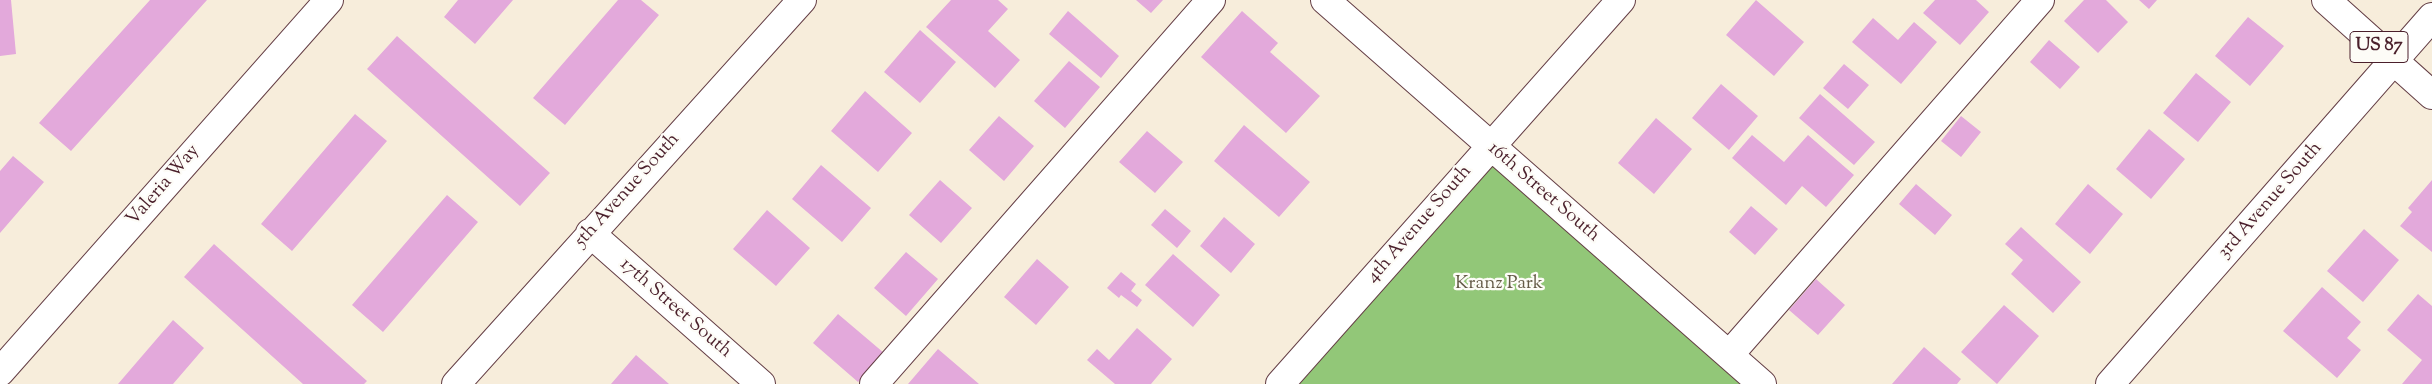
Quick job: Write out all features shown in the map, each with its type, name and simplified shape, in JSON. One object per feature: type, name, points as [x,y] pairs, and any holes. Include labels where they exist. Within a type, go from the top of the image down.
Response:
[{"type":"street","name":"Valeria Way","points":[[0,372],[329,0]]},
{"type":"street","name":"5th Avenue South","points":[[456,384],[590,233],[802,0]]},
{"type":"street","points":[[874,384],[1210,0]]},
{"type":"street","name":"16th Street South","points":[[1325,0],[1762,384]]},
{"type":"street","name":"4th Avenue South","points":[[1280,384],[1621,0]]},
{"type":"street","points":[[1729,355],[2040,0]]},
{"type":"street","name":"US 87","points":[[2326,0],[2432,94]]},
{"type":"street","name":"3rd Avenue South","points":[[2110,384],[2432,18]]},
{"type":"street","name":"17th Street South","points":[[590,233],[761,384]]},
{"type":"green space","name":"Kranz Park","points":[[1490,146],[1762,384],[1282,384]]},
{"type":"building","points":[[0,0],[11,0],[16,54],[0,56]]},
{"type":"building","points":[[150,0],[207,0],[71,151],[39,123]]},
{"type":"building","points":[[458,0],[513,0],[475,44],[444,17]]},
{"type":"building","points":[[618,0],[641,0],[659,15],[565,125],[533,98]]},
{"type":"building","points":[[951,0],[998,0],[1008,9],[988,31],[1020,60],[995,88],[926,27]]},
{"type":"building","points":[[1136,0],[1163,0],[1151,13]]},
{"type":"building","points":[[1756,0],[1804,42],[1774,76],[1726,35]]},
{"type":"building","points":[[1935,0],[1976,0],[1989,12],[1960,45],[1923,13]]},
{"type":"building","points":[[2084,0],[2106,0],[2128,22],[2098,53],[2064,21]]},
{"type":"building","points":[[2139,0],[2157,0],[2149,9]]},
{"type":"building","points":[[1068,11],[1119,56],[1101,78],[1049,34]]},
{"type":"building","points":[[1242,11],[1278,43],[1270,52],[1320,96],[1286,133],[1201,57]]},
{"type":"building","points":[[2248,17],[2284,46],[2250,86],[2215,56]]},
{"type":"building","points":[[1873,18],[1898,40],[1914,22],[1937,42],[1901,84],[1852,42]]},
{"type":"building","points":[[920,30],[956,62],[920,103],[884,72]]},
{"type":"building","points":[[397,36],[550,173],[520,206],[367,69]]},
{"type":"building","points":[[2049,40],[2080,67],[2060,89],[2030,62]]},
{"type":"building","points":[[1069,61],[1100,87],[1065,128],[1034,101]]},
{"type":"building","points":[[1844,64],[1869,85],[1848,109],[1823,88]]},
{"type":"building","points":[[2196,73],[2231,102],[2198,142],[2163,113]]},
{"type":"building","points":[[1721,84],[1758,116],[1729,150],[1692,118]]},
{"type":"building","points":[[865,91],[912,133],[878,172],[831,131]]},
{"type":"building","points":[[1820,94],[1875,142],[1854,165],[1799,118]]},
{"type":"building","points":[[355,114],[387,141],[292,251],[261,224]]},
{"type":"building","points":[[999,116],[1034,146],[1004,181],[969,150]]},
{"type":"building","points":[[1961,116],[1981,132],[1961,157],[1941,141]]},
{"type":"building","points":[[1656,118],[1692,149],[1654,194],[1618,163]]},
{"type":"building","points":[[1244,125],[1310,182],[1279,217],[1214,161]]},
{"type":"building","points":[[2149,129],[2185,159],[2151,199],[2116,169]]},
{"type":"building","points":[[1147,131],[1183,162],[1155,193],[1119,162]]},
{"type":"building","points":[[1752,135],[1784,162],[1808,135],[1854,175],[1826,207],[1802,186],[1786,205],[1732,158]]},
{"type":"building","points":[[13,156],[44,182],[0,233],[0,171]]},
{"type":"building","points":[[821,165],[871,208],[842,242],[792,199]]},
{"type":"building","points":[[940,180],[972,208],[941,243],[909,215]]},
{"type":"building","points":[[2432,180],[2432,252],[2400,226],[2412,212],[2408,208]]},
{"type":"building","points":[[1916,184],[1952,215],[1935,235],[1899,204]]},
{"type":"building","points":[[2088,184],[2123,214],[2090,254],[2055,224]]},
{"type":"building","points":[[447,195],[478,222],[383,332],[352,305]]},
{"type":"building","points":[[1751,206],[1778,229],[1755,255],[1729,232]]},
{"type":"building","points":[[1165,209],[1191,231],[1177,248],[1151,225]]},
{"type":"building","points":[[767,210],[810,248],[776,286],[733,249]]},
{"type":"building","points":[[1224,217],[1255,244],[1231,273],[1200,246]]},
{"type":"building","points":[[2021,227],[2081,282],[2053,313],[2011,274],[2023,260],[2005,244]]},
{"type":"building","points":[[2364,229],[2399,260],[2363,302],[2327,271]]},
{"type":"building","points":[[214,244],[367,381],[364,384],[303,384],[184,277]]},
{"type":"building","points":[[906,252],[938,279],[906,316],[874,288]]},
{"type":"building","points":[[1173,254],[1220,295],[1193,327],[1145,285]]},
{"type":"building","points":[[1037,259],[1069,287],[1036,325],[1004,297]]},
{"type":"building","points":[[1121,272],[1136,284],[1131,291],[1142,300],[1137,307],[1121,295],[1119,298],[1107,288]]},
{"type":"building","points":[[1816,279],[1845,305],[1818,335],[1789,310]]},
{"type":"building","points":[[2322,287],[2361,322],[2347,338],[2361,350],[2337,378],[2283,331]]},
{"type":"building","points":[[2418,294],[2432,306],[2432,384],[2402,384],[2422,360],[2387,330]]},
{"type":"building","points":[[2004,305],[2039,336],[1997,384],[1961,352]]},
{"type":"building","points":[[838,314],[884,353],[858,382],[813,343]]},
{"type":"building","points":[[173,320],[204,348],[173,384],[118,384]]},
{"type":"building","points":[[1137,328],[1172,359],[1151,384],[1115,384],[1087,360],[1097,349],[1109,360]]},
{"type":"building","points":[[1924,347],[1961,379],[1957,384],[1892,384]]},
{"type":"building","points":[[938,349],[979,384],[908,384]]},
{"type":"building","points":[[636,355],[669,384],[611,384]]}]
